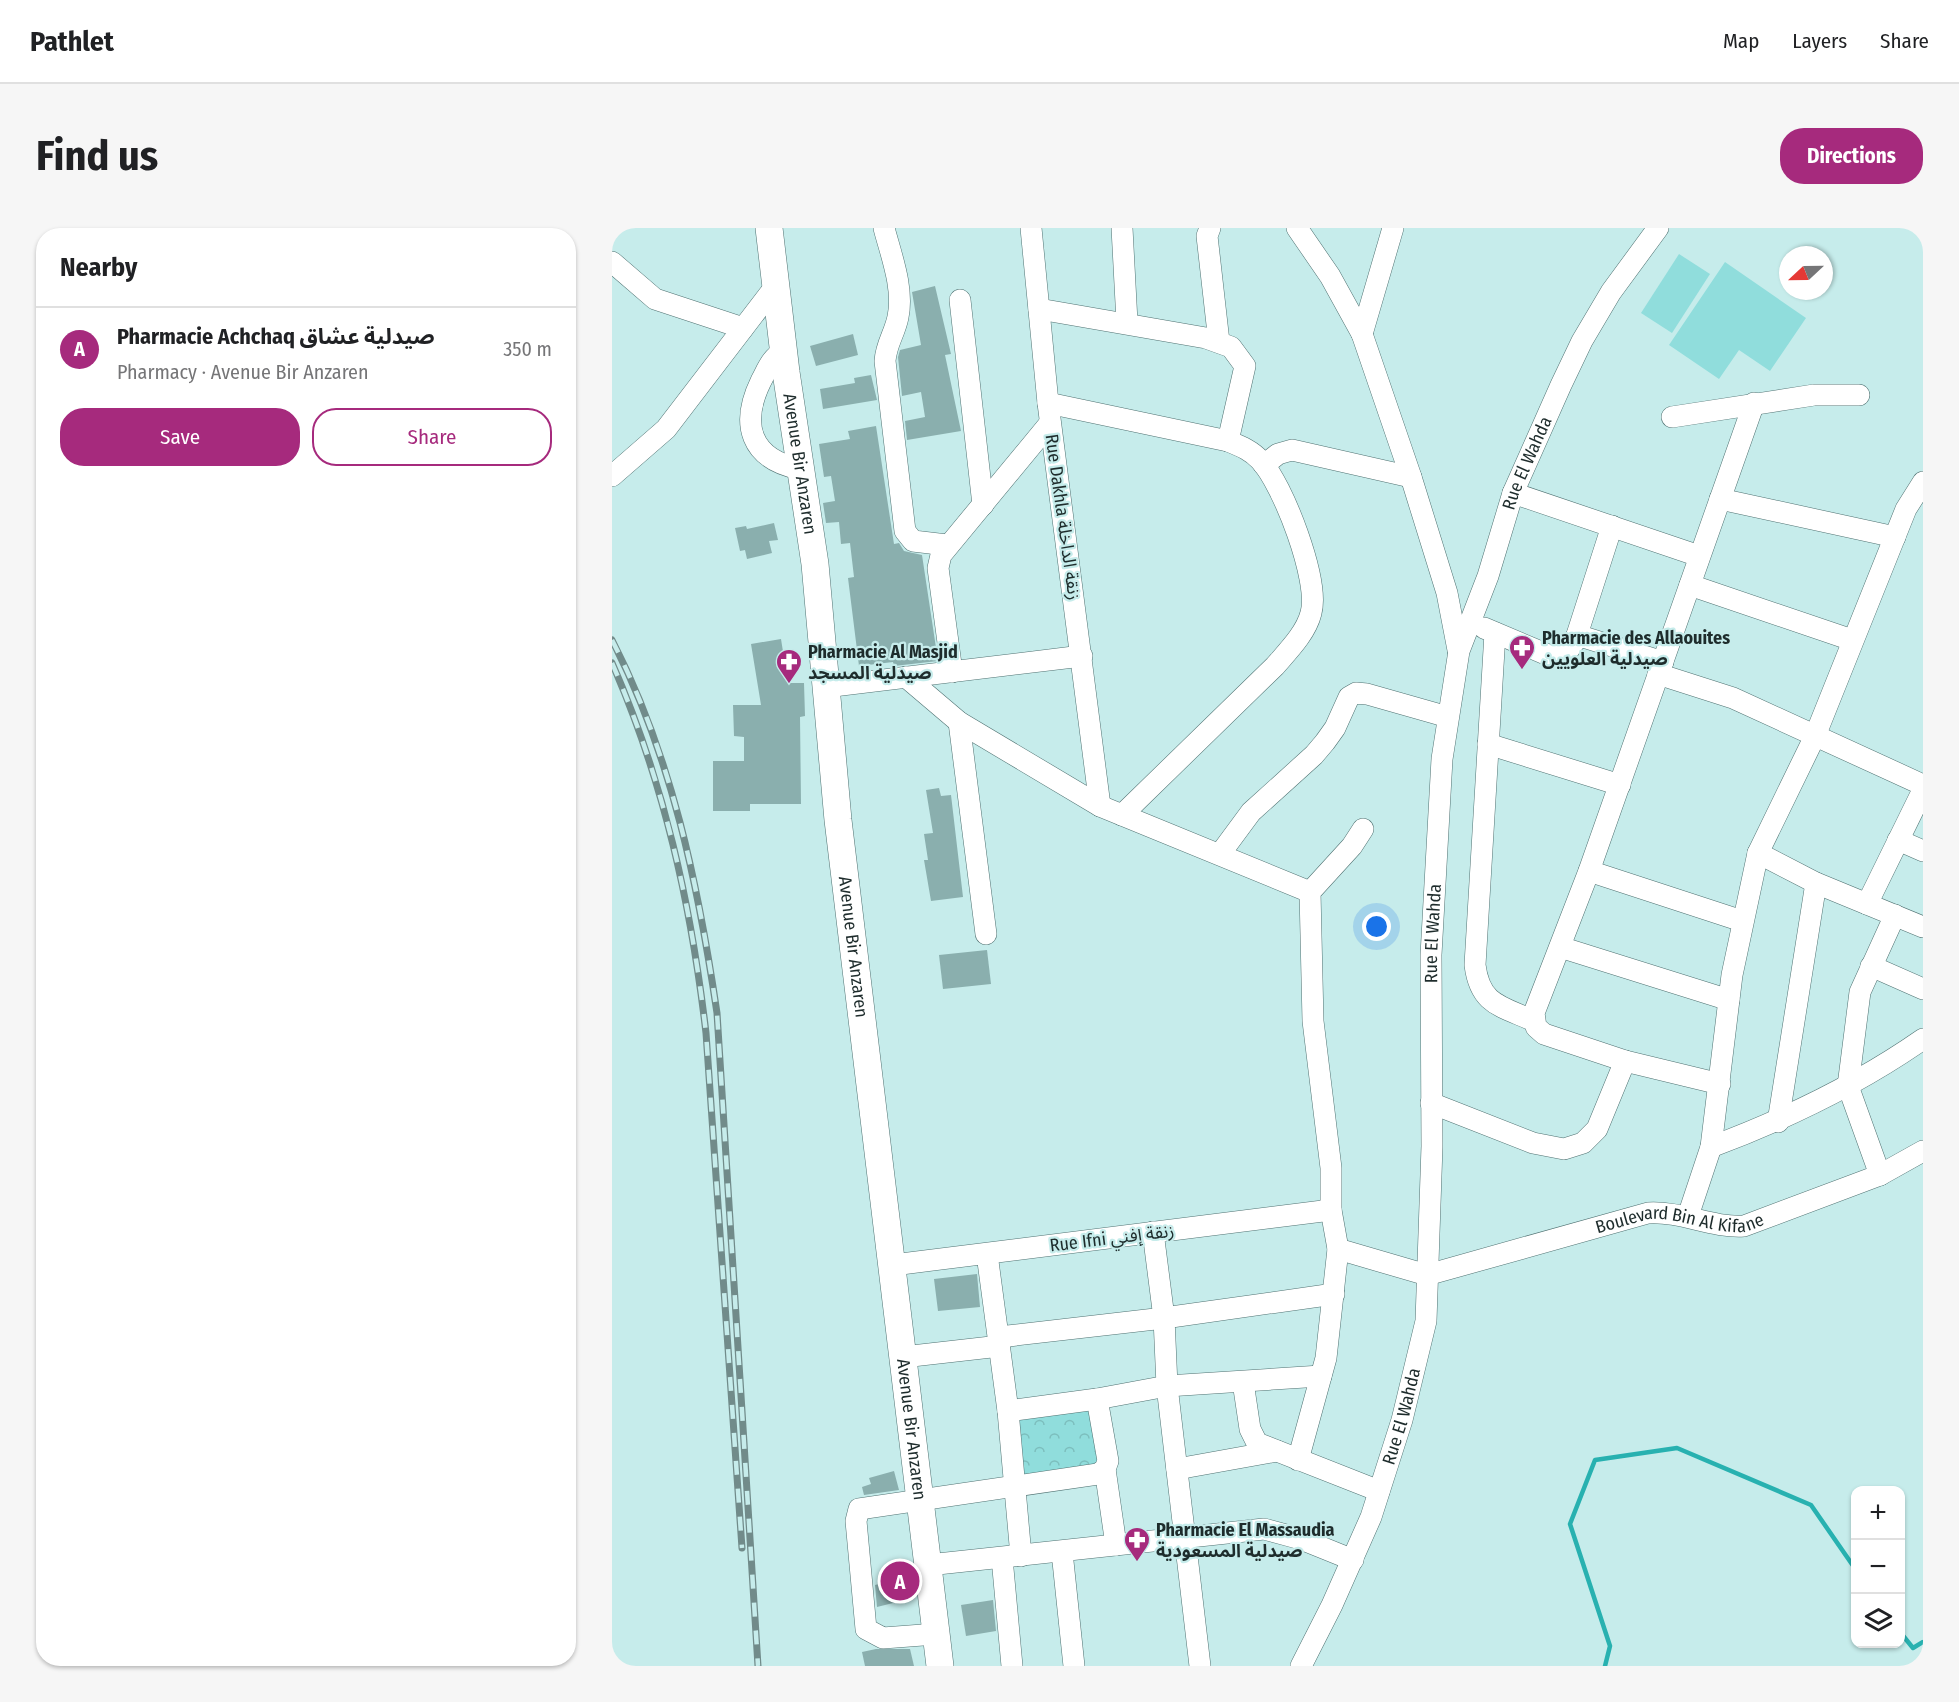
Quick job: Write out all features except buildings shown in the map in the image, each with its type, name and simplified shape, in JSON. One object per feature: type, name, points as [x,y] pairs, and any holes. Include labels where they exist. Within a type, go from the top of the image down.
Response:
[{"type":"main road","name":"Avenue Bir Anzaren","points":[[769,228],[800,468],[815,564],[838,820],[940,1666]]},
{"type":"street","points":[[884,228],[897,281],[900,305],[898,319],[886,346],[885,361],[905,531],[913,541],[947,545]]},
{"type":"street","name":"Rue Dakhla زنقة الداخلة","points":[[1031,228],[1049,413],[1100,806]]},
{"type":"street","points":[[1122,228],[1127,322]]},
{"type":"street","points":[[1210,228],[1207,236],[1219,342]]},
{"type":"street","points":[[1297,228],[1330,276],[1362,334],[1412,477],[1447,593],[1459,651]]},
{"type":"street","points":[[1362,334],[1393,228]]},
{"type":"street","name":"Rue El Wahda","points":[[1301,1666],[1353,1560],[1379,1491],[1418,1358],[1426,1321],[1432,1146],[1431,956],[1442,759],[1459,651],[1488,576],[1513,493],[1582,341],[1611,292],[1658,228]]},
{"type":"street","points":[[612,262],[655,299],[743,328]]},
{"type":"street","points":[[612,476],[666,429],[777,284]]},
{"type":"street","points":[[960,300],[983,505]]},
{"type":"street","points":[[1039,309],[1127,322],[1219,342],[1231,347],[1245,366],[1228,441]]},
{"type":"street","points":[[784,351],[771,361],[754,396],[749,419],[753,439],[764,452],[780,465],[800,468]]},
{"type":"street","points":[[1672,417],[1814,395],[1859,395]]},
{"type":"street","points":[[1534,1021],[1536,1006],[1589,871],[1754,403]]},
{"type":"street","points":[[952,672],[938,567],[947,545],[983,505],[1049,413],[1228,441],[1249,450],[1264,465],[1282,492],[1313,588],[1311,616],[1296,640],[1275,666],[1122,814]]},
{"type":"street","points":[[1264,465],[1278,454],[1292,450],[1412,477]]},
{"type":"street","points":[[1688,1216],[1711,1147],[1729,1000],[1742,921],[1758,854],[1815,736],[1906,509],[1923,482]]},
{"type":"street","points":[[1513,493],[1699,556]]},
{"type":"street","points":[[1720,499],[1895,537]]},
{"type":"street","points":[[1469,622],[1560,657],[1569,652],[1577,635],[1612,526]]},
{"type":"street","points":[[1689,585],[1852,640]]},
{"type":"street","points":[[1495,633],[1475,965],[1477,981],[1487,999],[1534,1021],[1544,1034],[1625,1061],[1720,1084]]},
{"type":"street","points":[[1577,635],[1733,698],[1923,785]]},
{"type":"street","points":[[825,687],[1082,656]]},
{"type":"street","points":[[906,677],[959,722],[1100,806],[1310,892]]},
{"type":"street","points":[[1220,854],[1251,812],[1314,755],[1335,728],[1349,697],[1356,693],[1367,694],[1448,717]]},
{"type":"street","points":[[959,722],[986,934]]},
{"type":"street","points":[[1488,744],[1620,785]]},
{"type":"street","points":[[1867,904],[1923,790]]},
{"type":"street","points":[[1298,1460],[1326,1358],[1338,1249],[1331,1210],[1331,1168],[1313,1021],[1310,892],[1352,846],[1363,829]]},
{"type":"street","points":[[1898,840],[1923,851]]},
{"type":"street","points":[[1758,854],[1815,883],[1923,927]]},
{"type":"street","points":[[1589,871],[1742,921]]},
{"type":"street","points":[[1778,1122],[1815,883]]},
{"type":"street","points":[[1880,1175],[1848,1086],[1860,992],[1895,915]]},
{"type":"street","points":[[1560,947],[1729,1000]]},
{"type":"street","points":[[1871,966],[1923,989]]},
{"type":"street","points":[[1711,1147],[1778,1122],[1882,1068],[1923,1039]]},
{"type":"street","points":[[1431,1103],[1533,1143],[1564,1149],[1583,1143],[1597,1129],[1625,1061]]},
{"type":"street","name":"Boulevard Bin Al Kifane","points":[[1427,1275],[1648,1213],[1664,1212],[1688,1216],[1726,1227],[1744,1226],[1880,1175],[1923,1150]]},
{"type":"street","name":"Rue Ifni زنقة إفني","points":[[893,1265],[1331,1210]]},
{"type":"street","points":[[1153,1232],[1164,1318],[1167,1386],[1200,1666]]},
{"type":"street","points":[[1338,1249],[1427,1275]]},
{"type":"street","points":[[987,1254],[1008,1411],[1015,1485],[1011,1557],[1012,1666]]},
{"type":"street","points":[[903,1357],[999,1341],[1334,1294]]},
{"type":"street","points":[[1008,1411],[1097,1399],[1167,1386],[1321,1376]]},
{"type":"street","points":[[1243,1382],[1253,1437],[1257,1443],[1379,1491]]},
{"type":"street","points":[[1097,1399],[1108,1458],[1105,1469],[1116,1545]]},
{"type":"street","points":[[1177,1468],[1277,1451]]},
{"type":"street","points":[[936,1634],[877,1636],[866,1629],[856,1521],[859,1509],[1090,1475],[1105,1469]]},
{"type":"street","points":[[928,1564],[1062,1552],[1264,1529],[1301,1539],[1353,1560]]},
{"type":"street","points":[[1062,1552],[1074,1666]]},
{"type":"green space","points":[[1679,254],[1710,274],[1672,333],[1641,313]]},
{"type":"green space","points":[[1725,262],[1806,318],[1770,371],[1739,350],[1719,379],[1669,345]]},
{"type":"green space","points":[[1092,1406],[1099,1466],[1023,1478],[1015,1418]]},
{"type":"waterway","points":[[1605,1666],[1610,1646],[1570,1524],[1595,1460],[1677,1448],[1811,1505],[1851,1563]]},
{"type":"waterway","points":[[1905,1638],[1913,1648],[1923,1642]]},
{"type":"railway","points":[[612,640],[633,684],[667,775],[691,869],[717,1013],[758,1666]]},
{"type":"railway","points":[[612,663],[647,753],[661,798],[683,891],[700,985],[706,1033],[742,1548]]},
{"type":"place","name":"Pharmacie des Allaouites صيدلية العلويين","points":[[1522,671]]},
{"type":"place","name":"Pharmacie Al Masjid صيدلية المسجد","points":[[789,685]]},
{"type":"place","name":"Pharmacie El Massaudia صيدلية المسعودية","points":[[1137,1563]]},
{"type":"place","name":"Pharmacie Achchaq صيدلية عشاق","points":[[900,1581]]}]
